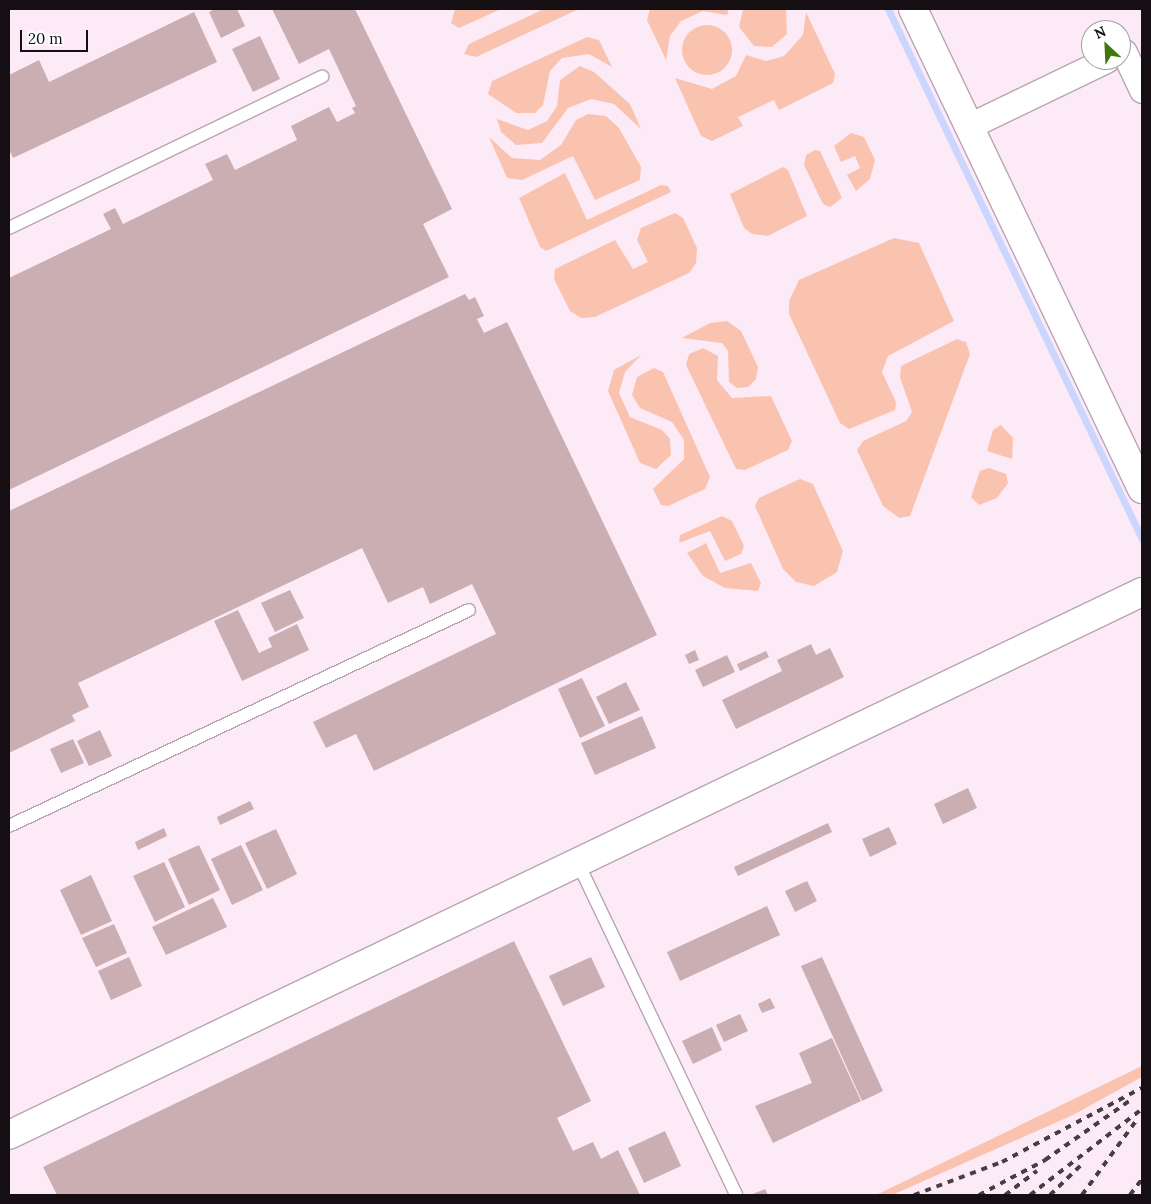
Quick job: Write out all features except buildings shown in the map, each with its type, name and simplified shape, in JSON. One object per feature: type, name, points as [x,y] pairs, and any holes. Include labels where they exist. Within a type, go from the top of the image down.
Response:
[{"type":"street","points":[[913,9],[1142,489]]},
{"type":"street","points":[[1131,68],[1142,90]]},
{"type":"street","points":[[969,126],[1086,70]]},
{"type":"street","points":[[9,1135],[576,861],[1142,592]]},
{"type":"lane","points":[[9,228],[322,77]]},
{"type":"lane","points":[[9,826],[469,610]]},
{"type":"lane","points":[[576,861],[736,1195]]},
{"type":"shaded area","points":[[455,9],[501,9],[459,28],[451,23]]},
{"type":"shaded area","points":[[544,9],[579,9],[476,57],[464,54],[469,44]]},
{"type":"shaded area","points":[[650,9],[729,9],[727,15],[703,11],[681,21],[670,36],[666,60],[647,20]]},
{"type":"shaded area","points":[[743,9],[786,9],[787,34],[772,47],[754,46],[739,27]]},
{"type":"shaded area","points":[[806,12],[835,74],[833,83],[779,110],[774,100],[738,117],[743,126],[712,141],[701,136],[675,78],[712,89],[736,76],[746,55],[766,61],[784,56],[803,35]]},
{"type":"shaded area","points":[[702,25],[712,25],[725,32],[732,45],[732,55],[725,68],[712,75],[702,75],[693,71],[686,64],[682,55],[682,45],[686,36],[693,29]]},
{"type":"shaded area","points":[[587,37],[599,40],[612,67],[589,54],[562,58],[550,71],[543,105],[535,113],[516,113],[488,94],[492,81]]},
{"type":"shaded area","points":[[580,66],[594,72],[630,104],[641,129],[614,104],[591,99],[568,108],[542,143],[516,145],[501,132],[497,119],[528,130],[547,121],[557,106],[560,80]]},
{"type":"shaded area","points":[[588,114],[606,116],[619,128],[641,167],[640,180],[595,200],[573,156],[522,180],[507,178],[489,137],[512,158],[540,160],[561,145],[576,120]]},
{"type":"shaded area","points":[[851,133],[864,137],[875,160],[870,179],[856,191],[847,175],[860,168],[855,156],[841,162],[834,146]]},
{"type":"shaded area","points":[[815,150],[820,151],[842,198],[830,207],[823,204],[804,165],[806,155]]},
{"type":"shaded area","points":[[783,167],[788,170],[807,216],[768,236],[752,234],[744,228],[730,194]]},
{"type":"shaded area","points":[[565,173],[587,220],[661,185],[668,186],[671,192],[546,251],[540,247],[519,198]]},
{"type":"shaded area","points":[[675,213],[683,218],[697,248],[696,263],[689,273],[595,317],[581,318],[570,311],[554,279],[555,269],[615,240],[633,269],[648,262],[637,240],[641,228]]},
{"type":"shaded area","points":[[894,238],[919,243],[954,321],[888,356],[882,372],[896,402],[895,410],[849,429],[840,423],[789,314],[789,301],[799,280]]},
{"type":"shaded area","points":[[727,321],[741,331],[758,367],[756,379],[748,387],[737,388],[729,382],[728,351],[722,343],[682,338],[710,323]]},
{"type":"shaded area","points":[[957,339],[966,342],[970,354],[910,516],[899,518],[883,506],[857,450],[863,441],[906,421],[912,412],[900,377],[901,366]]},
{"type":"shaded area","points":[[703,348],[718,356],[717,380],[732,398],[771,396],[792,441],[788,450],[745,470],[736,469],[686,365],[689,354]]},
{"type":"shaded area","points":[[641,355],[625,372],[619,393],[630,417],[662,430],[670,439],[671,455],[656,469],[640,463],[608,391],[614,370]]},
{"type":"shaded area","points":[[654,368],[663,372],[710,477],[705,489],[668,506],[661,505],[653,489],[684,459],[684,440],[672,422],[640,408],[632,395],[637,377]]},
{"type":"shaded area","points":[[1001,425],[1013,438],[1012,459],[987,451],[993,430]]},
{"type":"shaded area","points":[[989,468],[1006,474],[1008,483],[997,498],[979,505],[971,497],[980,471]]},
{"type":"shaded area","points":[[800,479],[813,484],[843,551],[837,572],[814,586],[796,582],[783,569],[755,506],[759,498]]},
{"type":"shaded area","points":[[722,516],[732,521],[744,546],[741,554],[725,561],[710,531],[679,543],[680,535]]},
{"type":"shaded area","points":[[706,543],[720,573],[751,563],[761,583],[758,591],[725,588],[703,576],[687,553]]},
{"type":"shaded area","points":[[1142,1066],[1142,1077],[1073,1115],[892,1195],[876,1195]]},
{"type":"waterway","points":[[888,9],[1142,539]]},
{"type":"railway","points":[[914,1195],[1002,1162],[1142,1088]]},
{"type":"railway","points":[[979,1195],[1045,1160],[1129,1101]]},
{"type":"railway","points":[[1030,1195],[1142,1109]]},
{"type":"railway","points":[[1082,1195],[1136,1121]]},
{"type":"railway","points":[[1050,1195],[1080,1166]]},
{"type":"railway","points":[[1005,1195],[1037,1171]]},
{"type":"railway","points":[[1130,1195],[1142,1179]]}]
